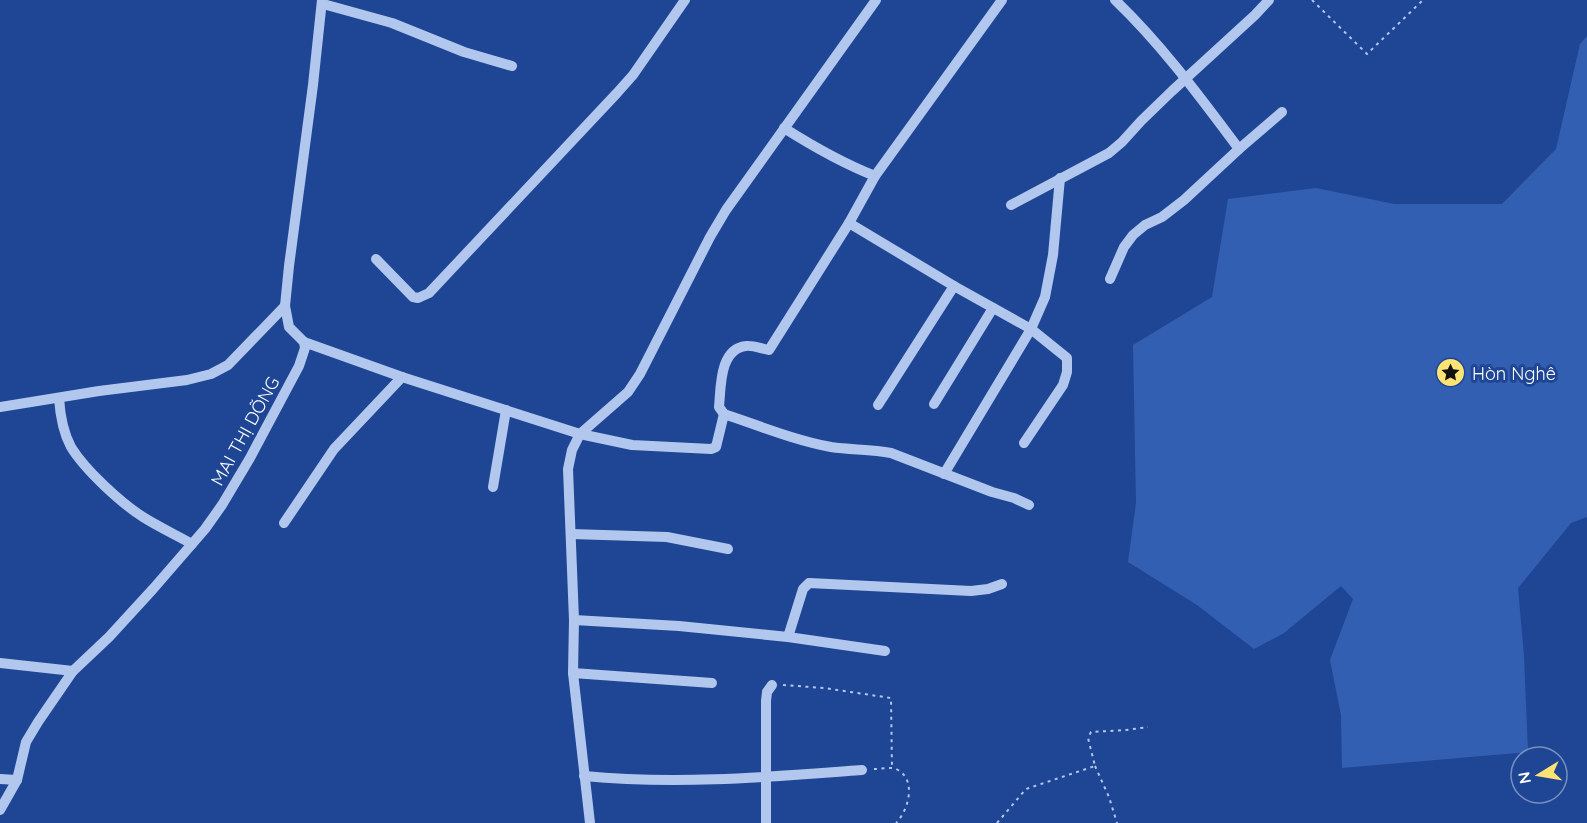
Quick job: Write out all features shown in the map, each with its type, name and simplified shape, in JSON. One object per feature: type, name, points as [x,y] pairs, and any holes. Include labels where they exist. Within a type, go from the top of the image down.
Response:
[{"type":"street","points":[[376,259],[413,297],[418,298],[429,293],[617,93],[657,43],[685,0]]},
{"type":"street","points":[[590,823],[573,673],[574,620],[568,469],[572,450],[580,434],[628,392],[640,374],[710,237],[741,188],[876,0]]},
{"type":"street","points":[[1002,0],[874,176],[849,223],[769,350],[747,345],[736,350],[726,361],[719,407],[724,414],[794,439],[833,447],[879,450],[1029,505]]},
{"type":"street","points":[[1115,0],[1141,25],[1186,79],[1239,149]]},
{"type":"street","points":[[1011,205],[1109,153],[1269,0]]},
{"type":"street","points":[[512,66],[464,52],[392,23],[322,2],[289,266],[285,306],[289,327],[304,342],[402,377],[580,434],[632,445],[711,449],[716,447],[724,414]]},
{"type":"street","points":[[1110,279],[1124,246],[1133,236],[1145,225],[1162,217],[1184,200],[1282,112]]},
{"type":"street","points":[[784,128],[846,165],[874,176]]},
{"type":"street","points":[[944,474],[1031,329],[1045,297],[1050,276],[1060,178]]},
{"type":"street","points":[[849,223],[1031,329],[1067,358],[1067,372],[1063,385],[1024,443]]},
{"type":"street","points":[[878,405],[954,286]]},
{"type":"street","points":[[0,407],[187,380],[211,374],[228,365],[285,306]]},
{"type":"street","points":[[934,404],[993,308]]},
{"type":"street","name":"MAI THỊ DÕNG","points":[[0,810],[17,780],[26,742],[74,671],[124,621],[192,544],[222,506],[298,366],[305,348],[304,342]]},
{"type":"street","points":[[284,523],[334,449],[402,377]]},
{"type":"street","points":[[59,398],[64,428],[79,458],[125,505],[192,544]]},
{"type":"street","points":[[493,487],[506,410]]},
{"type":"street","points":[[571,534],[667,537],[728,549]]},
{"type":"street","points":[[788,638],[802,589],[809,584],[971,591],[1002,584]]},
{"type":"street","points":[[574,620],[679,626],[885,651]]},
{"type":"street","points":[[0,663],[74,671]]},
{"type":"street","points":[[573,673],[712,683]]},
{"type":"street","points":[[766,823],[764,777],[766,701],[767,692],[772,685]]},
{"type":"street","points":[[584,776],[626,780],[682,781],[862,770]]},
{"type":"street","points":[[0,779],[17,780]]},
{"type":"path","points":[[1312,0],[1367,54],[1423,0]]},
{"type":"path","points":[[772,685],[824,688],[891,698],[891,768]]},
{"type":"path","points":[[1118,823],[1095,766],[1088,738],[1091,732],[1148,727]]},
{"type":"path","points":[[997,823],[1026,789],[1095,766]]},
{"type":"path","points":[[862,770],[891,768],[900,771],[906,778],[910,792],[907,805],[896,823]]},
{"type":"shaded area","points":[[1587,36],[1587,517],[1571,523],[1518,588],[1528,745],[1509,745],[1509,754],[1342,768],[1341,715],[1330,660],[1353,599],[1341,586],[1284,633],[1254,649],[1197,605],[1128,562],[1136,503],[1133,345],[1212,297],[1228,199],[1316,188],[1394,204],[1502,204],[1556,149],[1580,44]]},
{"type":"place","name":"Hòn Nghê","points":[[1451,373]]}]
